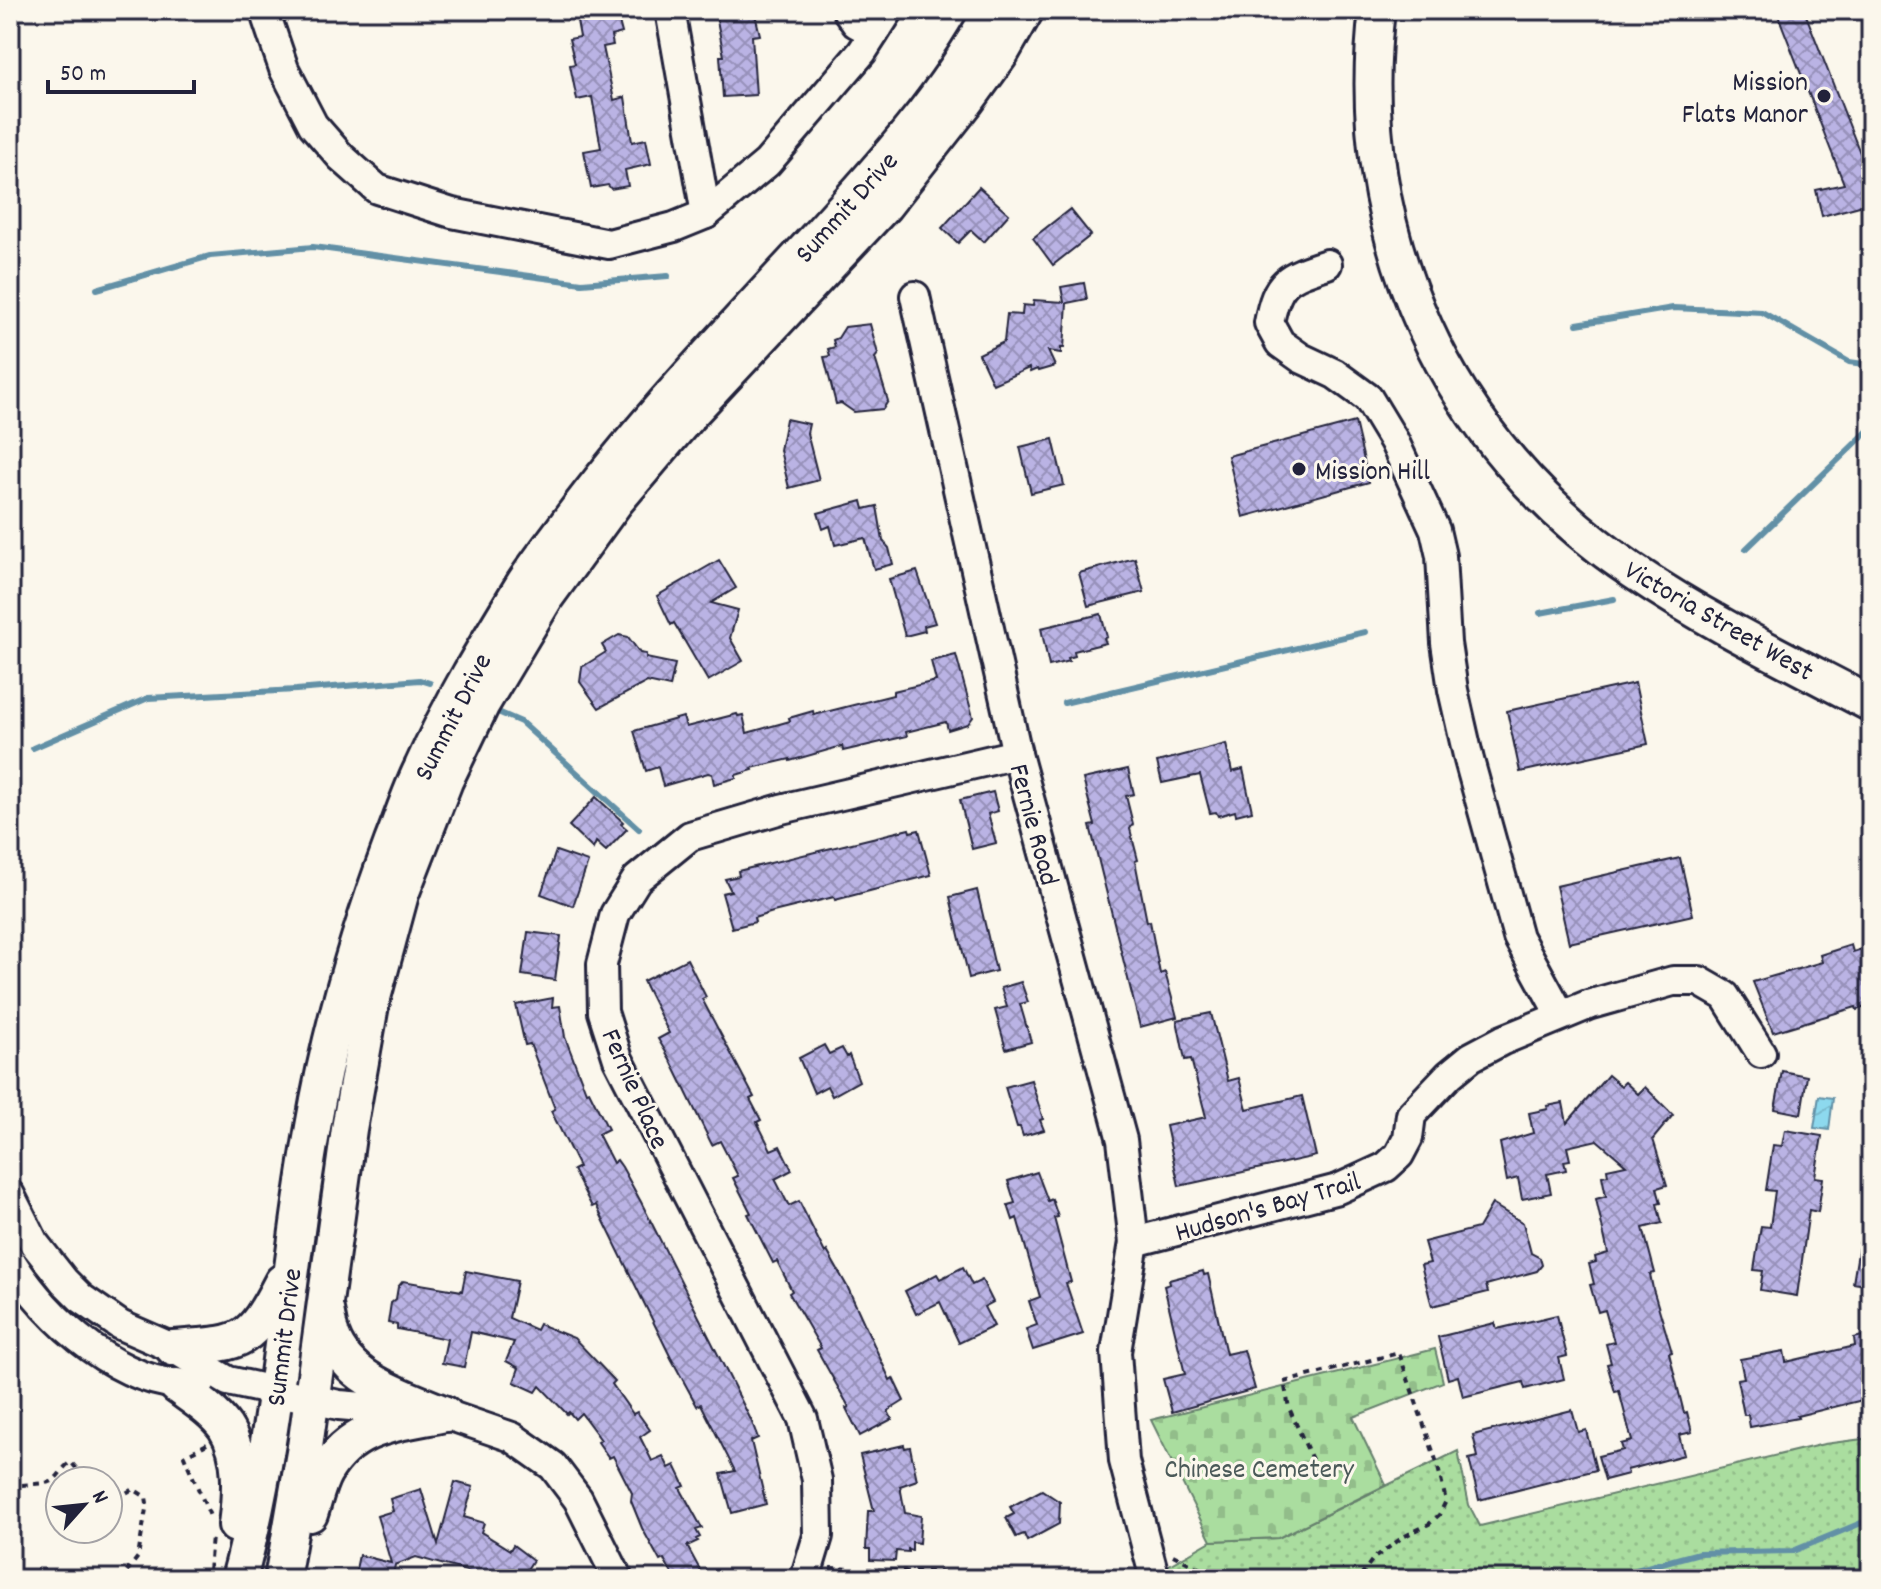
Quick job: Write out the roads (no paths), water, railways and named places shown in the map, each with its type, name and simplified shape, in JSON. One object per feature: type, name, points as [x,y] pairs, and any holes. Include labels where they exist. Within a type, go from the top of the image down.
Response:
[{"type":"main road","name":"Summit Drive","points":[[227,1576],[254,1525],[313,1127],[339,999],[377,883],[420,770],[460,691],[525,582],[597,484],[669,398],[911,131],[976,40],[992,10]]},
{"type":"main road","name":"Summit Drive","points":[[282,1579],[312,1400],[349,1129],[371,1005],[401,894],[445,781],[482,704],[546,597],[616,501],[688,416],[885,205],[1000,55],[1026,10]]},
{"type":"main road","name":"Victoria Street West","points":[[1377,10],[1373,47],[1373,109],[1389,227],[1403,276],[1425,326],[1462,400],[1491,441],[1557,511],[1630,570],[1686,605],[1871,704]]},
{"type":"main road","name":"Victoria Street West","points":[[1401,10],[1396,46],[1396,106],[1410,219],[1424,265],[1460,353],[1481,386],[1509,425],[1569,490],[1643,551],[1699,586],[1871,679]]},
{"type":"main road","points":[[173,1348],[218,1345],[244,1335],[263,1319],[292,1264]]},
{"type":"main road","points":[[324,1302],[332,1336],[348,1363],[373,1382],[445,1414]]},
{"type":"main road","points":[[177,1386],[203,1404],[224,1426],[239,1468],[227,1576]]},
{"type":"main road","points":[[289,1579],[323,1474],[341,1449],[366,1431],[445,1414]]},
{"type":"street","points":[[264,10],[284,69],[313,125],[341,157],[377,189],[452,213],[609,244],[674,227],[706,214],[767,163],[862,52],[881,22]]},
{"type":"street","points":[[670,10],[706,214]]},
{"type":"street","points":[[847,10],[856,23],[881,22]]},
{"type":"street","points":[[1327,264],[1300,273],[1284,283],[1274,298],[1269,323],[1280,343],[1301,358],[1335,374],[1368,398],[1394,441],[1435,530],[1441,556],[1446,643],[1469,760],[1518,937],[1560,1014],[1673,981],[1699,981],[1725,996],[1761,1053]]},
{"type":"street","name":"Fernie Road","points":[[915,296],[1017,754],[1122,1140],[1134,1242],[1116,1352],[1124,1461],[1152,1566]]},
{"type":"street","name":"Fernie Place","points":[[806,1573],[818,1536],[817,1480],[803,1419],[618,1059],[603,1012],[602,964],[615,914],[637,879],[690,836],[781,809],[1017,754]]},
{"type":"street","name":"Hudson's Bay Trail","points":[[1134,1242],[1360,1181],[1386,1167],[1399,1155],[1408,1138],[1411,1115],[1449,1075],[1471,1057],[1560,1014]]},
{"type":"street","points":[[10,1195],[34,1243],[81,1298],[120,1325],[173,1348],[228,1381],[339,1405],[445,1414],[512,1437],[553,1466],[578,1499],[618,1579]]},
{"type":"street","points":[[10,1260],[40,1302],[74,1335],[125,1367],[177,1386],[228,1381]]},
{"type":"water","points":[[1819,1096],[1833,1098],[1829,1130],[1814,1128]]},
{"type":"waterway","points":[[97,289],[210,256],[313,247],[582,283],[668,276]]},
{"type":"waterway","points":[[1577,324],[1673,308],[1762,312],[1849,362],[1871,365]]},
{"type":"waterway","points":[[1746,549],[1871,428]]},
{"type":"waterway","points":[[1540,613],[1614,599]]},
{"type":"waterway","points":[[1064,703],[1365,632]]},
{"type":"waterway","points":[[33,748],[148,698],[420,680],[430,683]]},
{"type":"waterway","points":[[498,712],[521,722],[639,829]]},
{"type":"waterway","points":[[1603,1579],[1699,1553],[1793,1551],[1871,1519]]},
{"type":"place","name":"Mission Flats Manor","points":[[1824,96]]},
{"type":"place","name":"Mission Hill","points":[[1299,469]]},
{"type":"park label","name":"Chinese Cemetery","points":[[1259,1467]]}]
